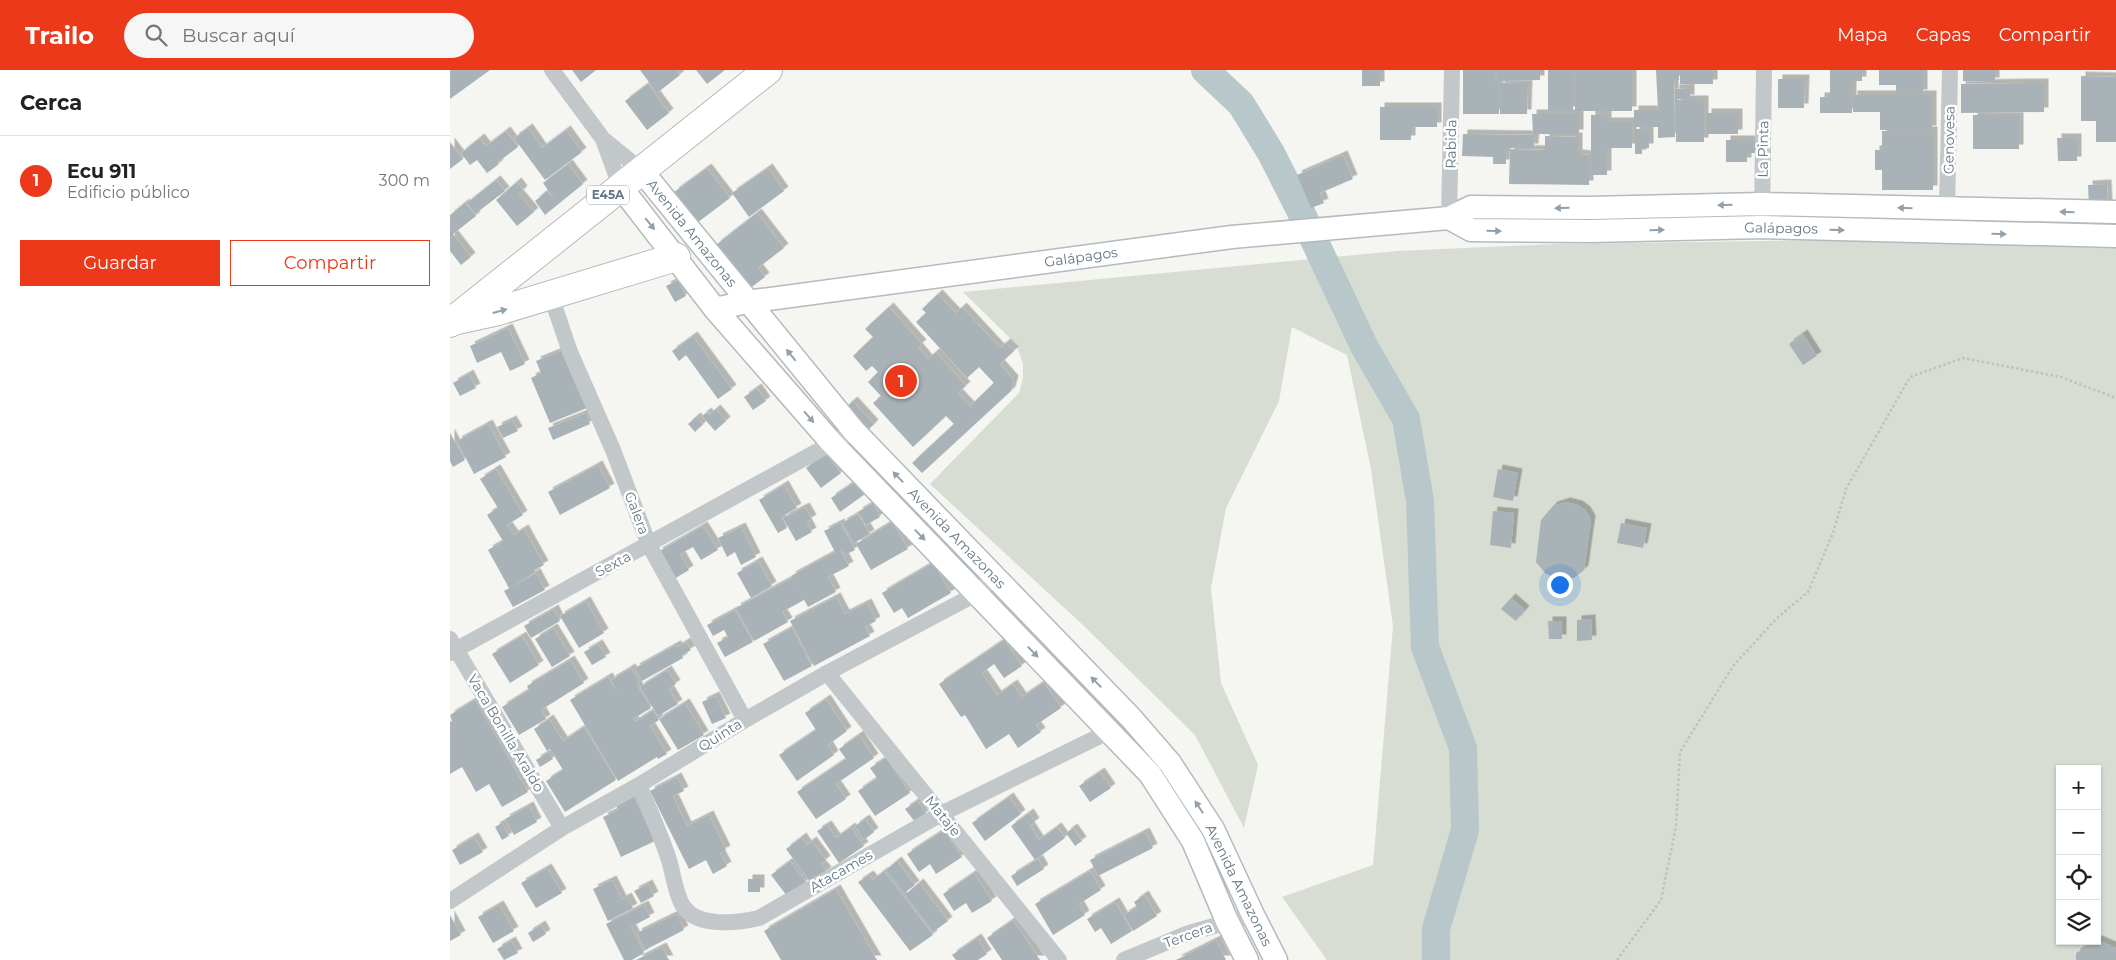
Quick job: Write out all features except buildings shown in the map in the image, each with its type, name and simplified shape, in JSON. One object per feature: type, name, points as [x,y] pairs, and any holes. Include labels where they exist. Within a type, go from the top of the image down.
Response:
[{"type":"highway","name":"E45A","points":[[451,322],[768,70]]},
{"type":"highway","points":[[451,322],[550,296],[676,257]]},
{"type":"street","name":"Avenida Amazonas","points":[[552,70],[603,139],[641,170],[854,431],[1131,718],[1170,763],[1214,829],[1253,915],[1276,960]]},
{"type":"street","name":"Rabida","points":[[1449,218],[1452,70]]},
{"type":"street","name":"La Pinta","points":[[1762,227],[1764,70]]},
{"type":"street","name":"Genovesa","points":[[1947,210],[1950,70]]},
{"type":"street","name":"Avenida Amazonas","points":[[603,139],[620,186],[715,309],[831,442],[976,594],[1110,730],[1150,774],[1193,842],[1227,921],[1247,960]]},
{"type":"street","name":"Galápagos","points":[[715,309],[747,302],[1239,237],[1449,218],[1471,207],[1582,208],[1762,204],[1947,210],[2116,212]]},
{"type":"street","name":"Galápagos","points":[[1449,218],[1471,230],[1591,231],[1762,227],[2116,236]]},
{"type":"street","name":"Galera","points":[[550,296],[570,352],[612,450],[649,545],[745,720]]},
{"type":"street","name":"Sexta","points":[[452,647],[649,545],[831,442],[854,431]]},
{"type":"street","name":"Quinta","points":[[450,901],[562,828],[639,786],[745,720],[827,673],[976,594],[994,577]]},
{"type":"street","name":"Vaca Bonilla Araldo","points":[[452,647],[562,828]]},
{"type":"street","name":"Mataje","points":[[827,673],[1059,960]]},
{"type":"street","name":"Atacames","points":[[639,786],[669,860],[683,906],[698,918],[739,923],[759,918],[941,814],[1110,730]]},
{"type":"street","name":"Tercera","points":[[1124,960],[1189,933],[1253,915]]},
{"type":"path","points":[[1617,960],[1662,900],[1676,826],[1680,752],[1732,666],[1777,618],[1808,592],[1833,533],[1846,489],[1910,377],[1963,358],[2061,377],[2116,398]]},
{"type":"shaded area","points":[[2116,236],[2116,960],[1327,960],[1282,897],[1373,865],[1393,626],[1371,469],[1347,355],[1292,327],[1279,401],[1226,508],[1211,588],[1221,683],[1258,765],[1244,828],[1195,735],[1084,626],[930,484],[1019,393],[1023,378],[1023,364],[1016,344],[963,292],[1397,251],[1556,244]]},
{"type":"waterway","points":[[1205,70],[1241,104],[1271,153],[1364,346],[1406,419],[1420,501],[1425,647],[1463,748],[1465,830],[1436,929],[1436,960]]},
{"type":"place","name":"Ecu 911","points":[[901,381]]}]
